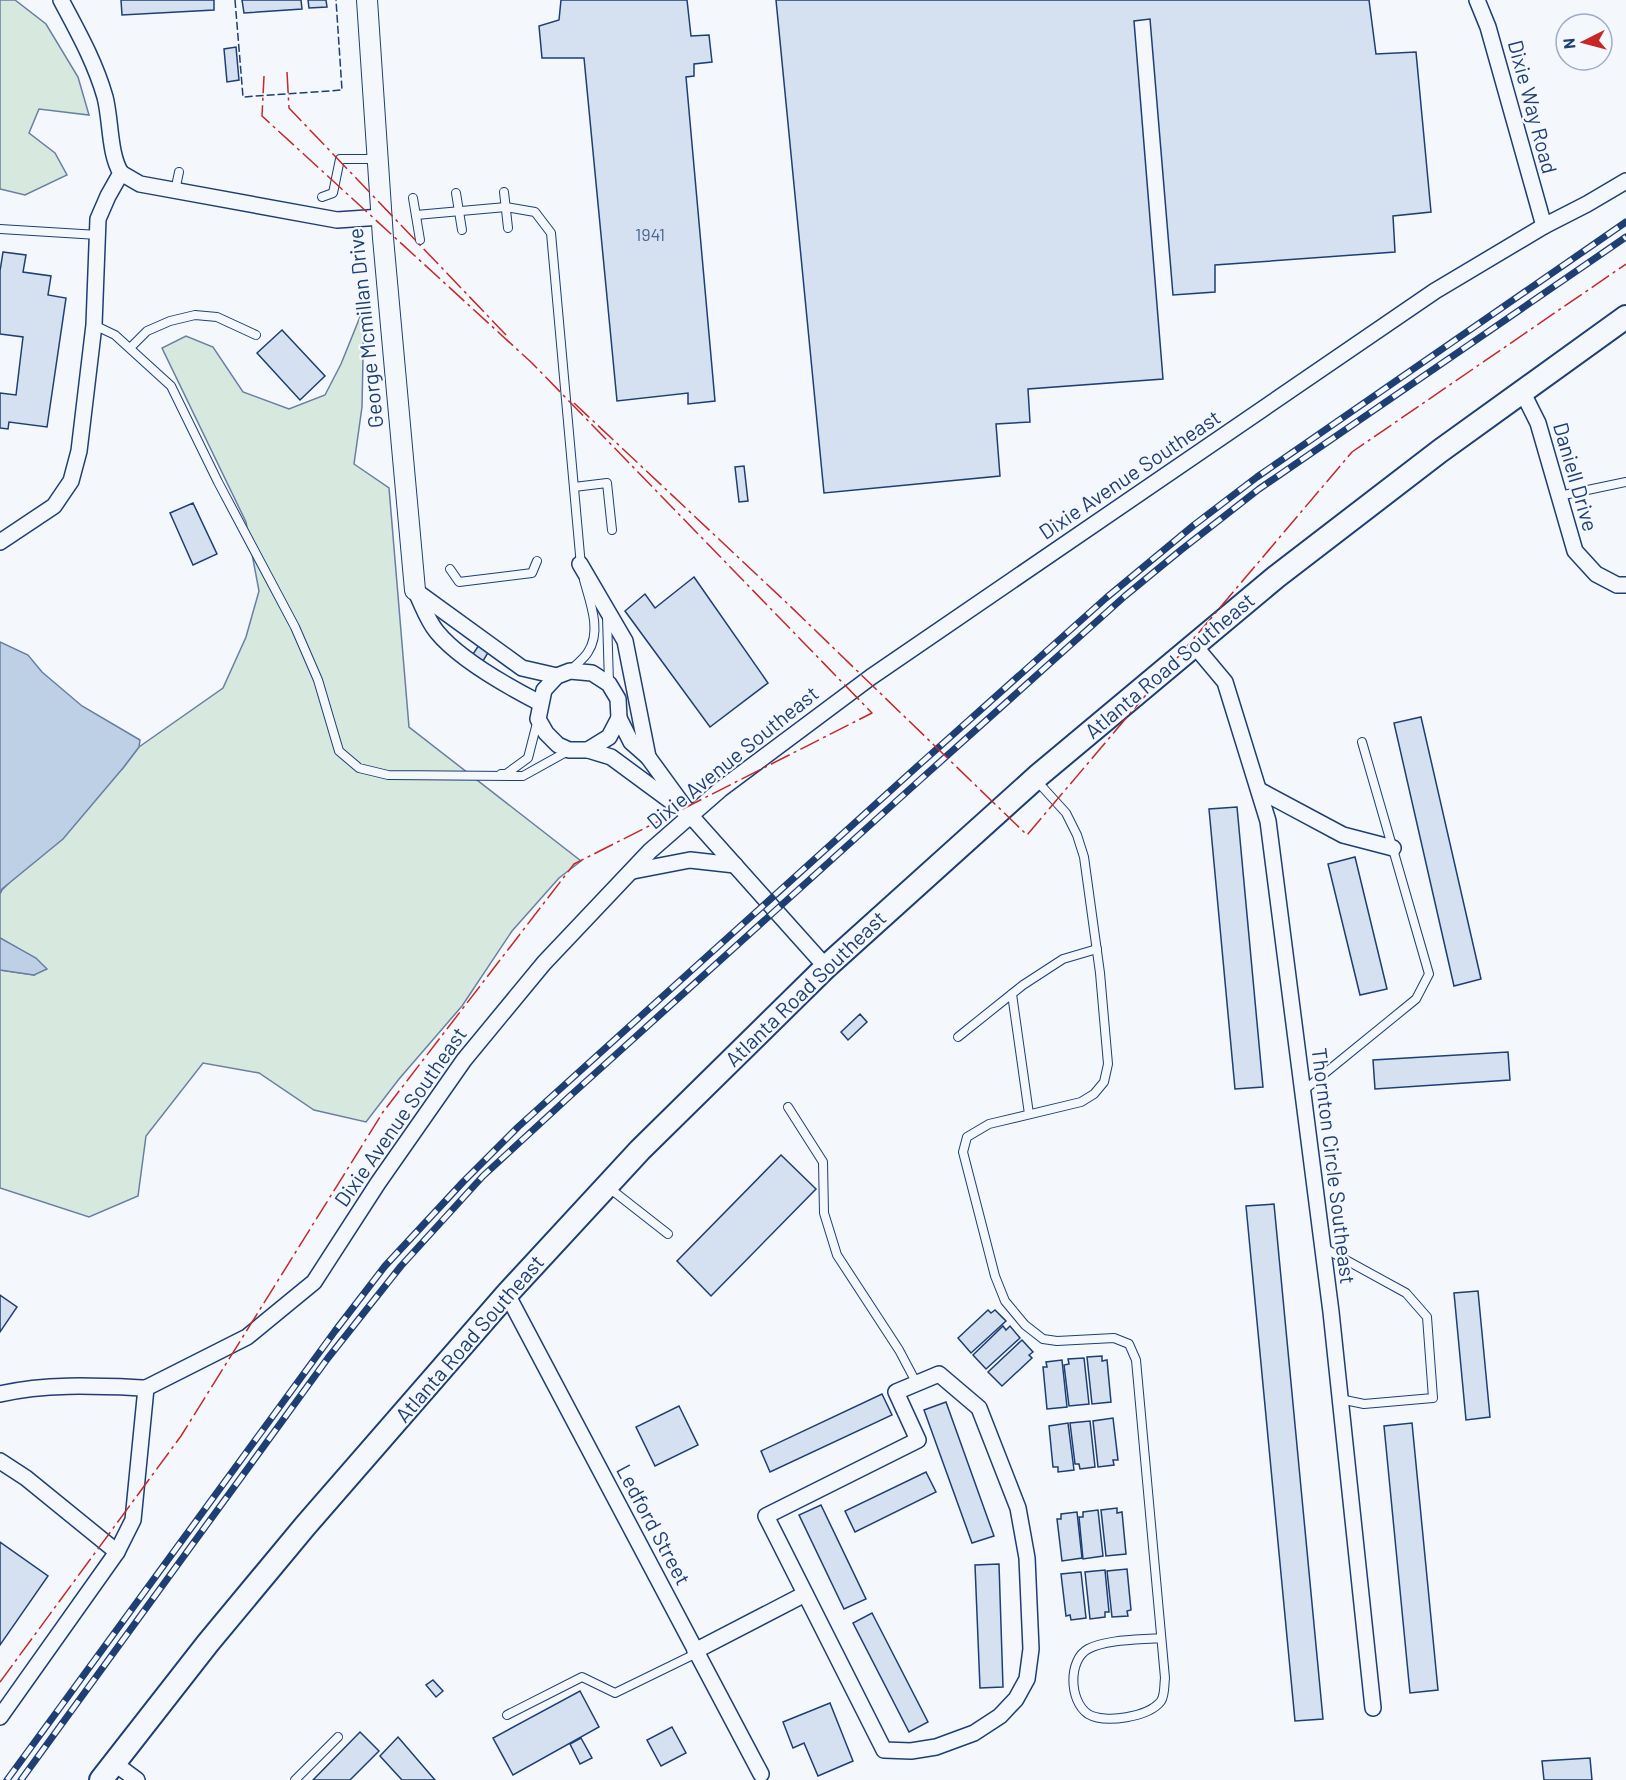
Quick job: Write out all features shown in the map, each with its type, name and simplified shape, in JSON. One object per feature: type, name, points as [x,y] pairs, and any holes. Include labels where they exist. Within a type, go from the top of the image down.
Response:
[{"type":"main road","name":"Atlanta Road Southeast","points":[[108,1771],[207,1643],[507,1294],[640,1150],[826,967],[1035,779],[1194,645],[1350,520],[1522,391],[1626,317]]},
{"type":"street","points":[[0,543],[54,506],[71,481],[79,451],[94,325],[98,219],[121,173],[114,156],[105,96],[91,56],[61,0]]},
{"type":"street","points":[[367,0],[381,216]]},
{"type":"street","name":"Dixie Way Road","points":[[1477,0],[1488,27],[1544,226]]},
{"type":"street","name":"George Mcmillan Drive","points":[[121,173],[140,184],[337,219],[381,216],[415,590],[435,630],[450,647],[510,687],[539,711],[546,733],[558,745],[569,750]]},
{"type":"street","name":"Dixie Avenue Southeast","points":[[146,1388],[247,1337],[314,1282],[378,1182],[464,1060],[544,963],[650,851],[721,789],[871,677],[1435,291],[1544,226],[1626,181]]},
{"type":"street","name":"Daniell Drive","points":[[1522,391],[1538,423],[1575,551],[1596,574],[1617,585],[1626,585]]},
{"type":"street","points":[[580,564],[625,641],[648,757]]},
{"type":"street","points":[[415,590],[522,668],[564,674],[592,673],[609,684],[618,699],[619,718],[631,742],[648,757],[691,816],[826,967]]},
{"type":"street","name":"Thornton Circle Southeast","points":[[1194,645],[1225,682],[1268,821],[1323,1248],[1373,1708]]},
{"type":"street","points":[[539,711],[544,690],[564,674]]},
{"type":"street","points":[[588,750],[609,737],[619,718]]},
{"type":"street","points":[[569,750],[588,750],[611,757],[691,816]]},
{"type":"street","points":[[1259,790],[1343,835],[1393,849]]},
{"type":"street","points":[[633,871],[690,860],[735,866]]},
{"type":"street","name":"Ledford Street","points":[[507,1294],[761,1774]]},
{"type":"street","points":[[939,1374],[979,1408],[1018,1508],[1027,1558],[1031,1649],[1027,1679],[1016,1699],[1000,1716],[974,1733],[936,1747],[911,1751],[884,1750],[766,1516],[918,1440],[896,1392],[917,1383],[939,1374]]},
{"type":"street","points":[[0,1394],[23,1389],[146,1388],[133,1520],[117,1552],[0,1717]]},
{"type":"street","points":[[0,1461],[26,1478],[117,1552]]},
{"type":"street","points":[[696,1652],[805,1594]]},
{"type":"street","points":[[108,1771],[137,1780]]},
{"type":"lane","points":[[321,197],[333,193],[340,159],[378,159]]},
{"type":"lane","points":[[175,191],[179,172]]},
{"type":"lane","points":[[504,192],[508,228]]},
{"type":"lane","points":[[456,193],[462,230]]},
{"type":"lane","points":[[414,198],[420,240]]},
{"type":"lane","points":[[416,215],[506,207],[535,212],[551,233],[580,564],[594,619],[594,638],[588,652],[564,674]]},
{"type":"lane","points":[[0,229],[98,235]]},
{"type":"lane","points":[[130,348],[147,331],[170,321],[195,315],[217,316],[256,335]]},
{"type":"lane","points":[[94,325],[115,335],[171,386],[218,482],[295,627],[318,680],[339,751],[359,768],[388,776],[524,776],[569,750]]},
{"type":"lane","points":[[1559,496],[1626,482]]},
{"type":"lane","points":[[574,487],[607,483],[612,530]]},
{"type":"lane","points":[[450,569],[459,582],[495,579],[532,573],[537,561]]},
{"type":"lane","points":[[607,610],[609,684]]},
{"type":"lane","points":[[388,776],[506,774],[528,758],[539,711]]},
{"type":"lane","points":[[1303,1091],[1416,999],[1429,974],[1362,742]]},
{"type":"lane","points":[[1035,779],[1066,813],[1084,856],[1097,949],[1108,1064],[1104,1082],[1094,1094],[1081,1102],[989,1124],[967,1137],[963,1152],[995,1276],[1005,1301],[1025,1325],[1042,1339],[1057,1341],[1114,1338],[1129,1344],[1136,1360],[1165,1678],[1163,1699],[1152,1710],[1138,1715],[1099,1718],[1086,1713],[1078,1702],[1073,1682],[1075,1663],[1086,1650],[1101,1644],[1161,1638]]},
{"type":"lane","points":[[958,1037],[1012,994],[1063,959],[1097,949]]},
{"type":"lane","points":[[1012,994],[1029,1114]]},
{"type":"lane","points":[[788,1107],[823,1162],[824,1212],[837,1255],[899,1350],[917,1383]]},
{"type":"lane","points":[[607,1186],[668,1234]]},
{"type":"lane","points":[[1323,1248],[1406,1293],[1427,1317],[1433,1398],[1364,1404],[1340,1399]]},
{"type":"lane","points":[[507,1715],[582,1677],[615,1693],[696,1652]]},
{"type":"lane","points":[[295,1780],[339,1737]]},
{"type":"shaded area","points":[[0,0],[15,0],[46,24],[78,77],[89,115],[39,109],[29,133],[55,153],[67,175],[25,195],[0,189]]},
{"type":"shaded area","points":[[364,307],[362,407],[354,464],[389,488],[409,727],[581,861],[559,878],[512,931],[462,1006],[399,1079],[366,1122],[314,1110],[259,1073],[203,1063],[146,1136],[138,1196],[89,1217],[0,1188],[0,970],[34,975],[17,948],[0,938],[0,894],[123,768],[139,747],[223,688],[246,637],[259,591],[246,522],[162,348],[186,336],[213,347],[243,392],[289,409],[325,395],[341,364]]},
{"type":"water","points":[[0,642],[28,655],[42,672],[82,706],[140,740],[139,747],[123,768],[63,839],[2,889],[0,894]]},
{"type":"water","points":[[0,938],[36,958],[47,969],[34,975],[0,970]]},
{"type":"building","points":[[121,0],[214,0],[214,10],[122,15]]},
{"type":"building","points":[[242,0],[301,0],[302,9],[244,13]]},
{"type":"building","points":[[308,0],[326,0],[327,7],[309,8]]},
{"type":"building","points":[[561,0],[687,0],[691,36],[709,35],[712,62],[694,64],[694,76],[686,77],[715,401],[688,404],[688,393],[617,401],[584,58],[542,58],[539,26],[559,20]]},
{"type":"building","points":[[776,0],[1369,0],[1376,54],[1416,52],[1431,212],[1393,216],[1395,252],[1215,265],[1215,292],[1173,295],[1150,19],[1134,21],[1163,379],[1028,389],[1030,422],[996,424],[1000,476],[824,493]]},
{"type":"building","points":[[236,47],[239,80],[227,82],[224,49]]},
{"type":"building","points":[[3,252],[26,255],[23,272],[51,276],[48,295],[66,298],[47,427],[9,422],[8,429],[0,428],[0,393],[16,395],[23,337],[0,334],[0,271]]},
{"type":"building","points":[[282,330],[325,376],[300,400],[257,353]]},
{"type":"building","points":[[744,466],[748,501],[739,502],[735,467]]},
{"type":"building","points":[[193,503],[217,554],[193,565],[170,513]]},
{"type":"building","points":[[694,577],[768,683],[710,727],[625,611],[645,594],[655,608]]},
{"type":"building","points":[[479,645],[489,651],[483,661],[473,654]]},
{"type":"building","points":[[1421,717],[1481,979],[1454,986],[1394,723]]},
{"type":"building","points":[[1237,807],[1263,1087],[1235,1089],[1209,809]]},
{"type":"building","points":[[1355,857],[1387,989],[1360,995],[1328,864]]},
{"type":"building","points":[[860,1014],[867,1022],[848,1040],[841,1032]]},
{"type":"building","points":[[1508,1052],[1510,1080],[1375,1089],[1373,1060]]},
{"type":"building","points":[[781,1155],[816,1189],[711,1296],[677,1261]]},
{"type":"building","points":[[1274,1204],[1323,1719],[1295,1721],[1246,1206]]},
{"type":"building","points":[[1478,1291],[1490,1417],[1466,1420],[1454,1293]]},
{"type":"building","points":[[0,1295],[17,1307],[0,1332]]},
{"type":"building","points":[[988,1310],[991,1313],[995,1310],[1006,1321],[971,1353],[958,1338]]},
{"type":"building","points":[[1003,1326],[1006,1330],[1010,1326],[1020,1338],[986,1369],[973,1355]]},
{"type":"building","points":[[1022,1340],[1033,1352],[1029,1355],[1032,1358],[1002,1386],[988,1372]]},
{"type":"building","points":[[1102,1356],[1102,1361],[1107,1360],[1111,1402],[1092,1404],[1087,1357]]},
{"type":"building","points":[[1084,1358],[1089,1404],[1069,1406],[1064,1365],[1069,1364],[1068,1359]]},
{"type":"building","points":[[1062,1360],[1067,1407],[1047,1409],[1043,1367],[1047,1367],[1046,1362]]},
{"type":"building","points":[[882,1394],[892,1415],[770,1472],[761,1451]]},
{"type":"building","points":[[946,1402],[994,1536],[972,1543],[924,1410]]},
{"type":"building","points":[[679,1406],[698,1445],[655,1466],[636,1427]]},
{"type":"building","points":[[1113,1418],[1118,1460],[1113,1460],[1114,1465],[1098,1467],[1093,1421]]},
{"type":"building","points":[[1090,1421],[1095,1467],[1080,1469],[1079,1464],[1075,1464],[1070,1423]]},
{"type":"building","points":[[1068,1423],[1074,1470],[1058,1472],[1058,1467],[1053,1467],[1049,1426]]},
{"type":"building","points":[[1412,1423],[1438,1690],[1410,1693],[1384,1426]]},
{"type":"building","points":[[926,1472],[936,1492],[855,1532],[845,1511]]},
{"type":"building","points":[[821,1505],[866,1599],[844,1609],[799,1515]]},
{"type":"building","points":[[1117,1508],[1117,1513],[1122,1512],[1126,1554],[1106,1556],[1101,1510]]},
{"type":"building","points":[[1098,1510],[1103,1556],[1083,1559],[1079,1517],[1083,1517],[1083,1512]]},
{"type":"building","points":[[1077,1512],[1082,1558],[1062,1561],[1057,1519],[1061,1519],[1061,1514]]},
{"type":"building","points":[[0,1542],[48,1576],[0,1645]]},
{"type":"building","points":[[999,1564],[1003,1687],[980,1688],[975,1565]]},
{"type":"building","points":[[1127,1569],[1131,1610],[1127,1611],[1128,1616],[1112,1617],[1107,1571]]},
{"type":"building","points":[[1105,1570],[1109,1612],[1105,1612],[1105,1617],[1090,1619],[1085,1572]]},
{"type":"building","points":[[1081,1572],[1086,1618],[1071,1620],[1070,1615],[1066,1616],[1061,1574]]},
{"type":"building","points":[[872,1613],[928,1722],[909,1732],[853,1623]]},
{"type":"building","points":[[433,1680],[443,1691],[436,1697],[426,1685]]},
{"type":"building","points":[[580,1691],[599,1727],[513,1775],[493,1738]]},
{"type":"building","points":[[830,1703],[853,1761],[818,1776],[804,1743],[793,1748],[783,1722]]},
{"type":"building","points":[[672,1727],[686,1753],[661,1766],[647,1740]]},
{"type":"building","points":[[360,1732],[379,1751],[350,1780],[313,1780]]},
{"type":"building","points":[[398,1737],[435,1780],[402,1780],[380,1756]]},
{"type":"building","points":[[581,1738],[592,1758],[580,1764],[570,1744]]},
{"type":"building","points":[[1590,1758],[1592,1780],[1544,1780],[1542,1761]]},
{"type":"railway","points":[[7,1780],[385,1266],[518,1127],[1106,598],[1194,525],[1257,477],[1626,222]]},
{"type":"railway","points":[[21,1780],[328,1358],[401,1266],[483,1176],[1125,596],[1259,489],[1626,237]]},
{"type":"fence","points":[[235,0],[243,97],[342,90],[336,0]]},
{"type":"power","points":[[287,72],[289,108],[506,335]]},
{"type":"power","points":[[0,1682],[181,1436],[383,1112],[574,864],[872,713],[532,363],[262,116],[264,76]]},
{"type":"power","points":[[574,403],[789,605],[1027,835],[1352,452],[1626,264]]}]
